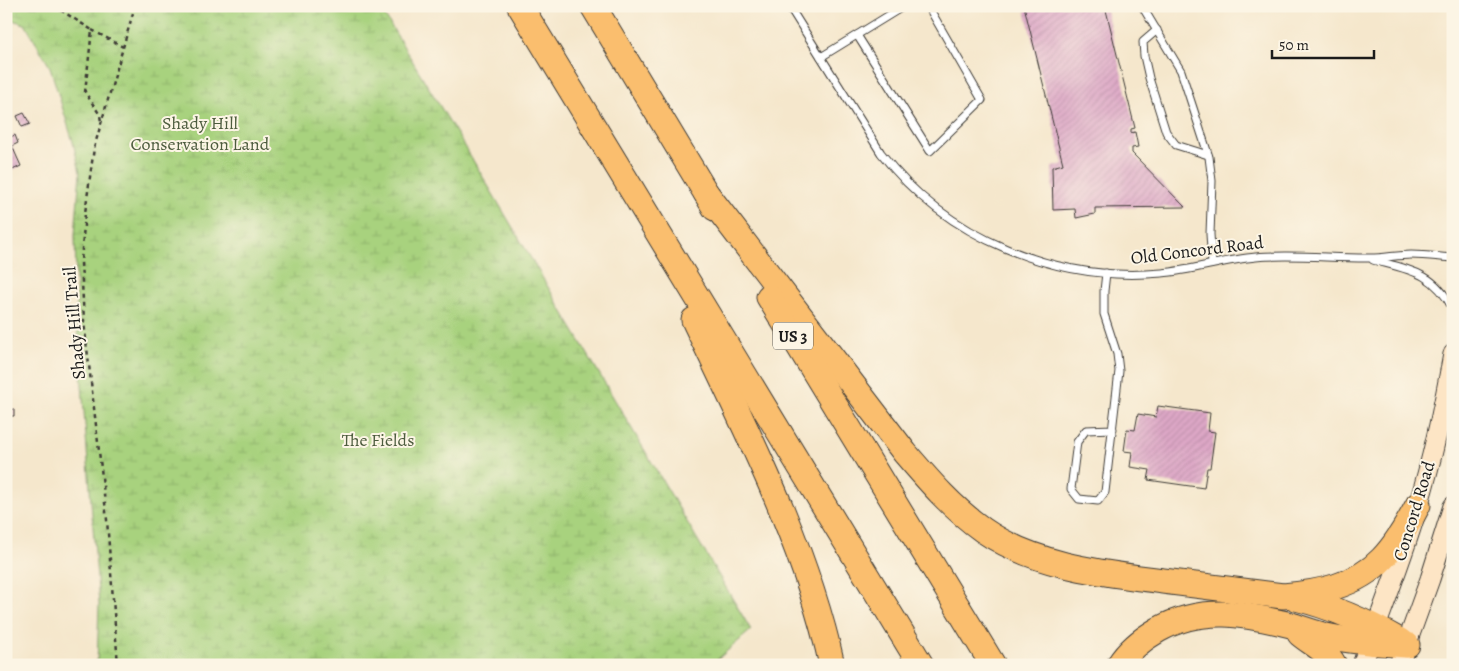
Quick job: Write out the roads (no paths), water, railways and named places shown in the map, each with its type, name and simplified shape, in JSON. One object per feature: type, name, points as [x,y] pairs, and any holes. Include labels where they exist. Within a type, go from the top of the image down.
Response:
[{"type":"highway","points":[[520,6],[642,209],[922,665]]},
{"type":"highway","name":"US 3","points":[[592,6],[993,665]]},
{"type":"highway","points":[[706,193],[905,452],[938,492],[962,514],[984,530],[1009,545],[1043,558],[1084,569],[1283,596],[1331,608],[1370,645]]},
{"type":"highway","points":[[642,209],[777,498],[806,572],[825,634],[832,665]]},
{"type":"highway","points":[[1283,596],[1306,594],[1340,585],[1369,570],[1382,560],[1393,546],[1418,506]]},
{"type":"highway","points":[[1119,665],[1147,636],[1170,623],[1191,616],[1211,613],[1233,614],[1291,625],[1330,637],[1370,645],[1403,655]]},
{"type":"highway","points":[[1291,625],[1304,637],[1320,647],[1334,665]]},
{"type":"main road","name":"Concord Road","points":[[1370,645],[1418,506],[1453,354]]},
{"type":"main road","name":"Concord Road","points":[[1403,655],[1453,506]]},
{"type":"lane","name":"Old Concord Road","points":[[790,6],[881,153],[893,169],[921,196],[938,209],[977,234],[1020,254],[1060,267],[1106,273],[1145,274],[1272,256],[1368,259],[1410,255],[1453,258]]},
{"type":"lane","points":[[857,35],[930,151],[982,100],[928,6]]},
{"type":"lane","points":[[1142,6],[1181,71],[1212,169],[1210,234],[1212,264]]},
{"type":"lane","points":[[821,57],[901,7]]},
{"type":"lane","points":[[1157,30],[1143,42],[1144,56],[1166,132],[1176,145],[1208,155]]},
{"type":"lane","name":"Old Concord Road","points":[[1368,259],[1396,266],[1427,278],[1445,294],[1453,309]]},
{"type":"lane","points":[[1106,273],[1103,304],[1107,325],[1117,354],[1119,380],[1113,429],[1105,492],[1098,501],[1079,499],[1071,489],[1077,442],[1086,430],[1113,429]]},
{"type":"park label","name":"Shady Hill Conservation Land","points":[[200,133]]},
{"type":"park label","name":"The Fields","points":[[378,440]]}]
